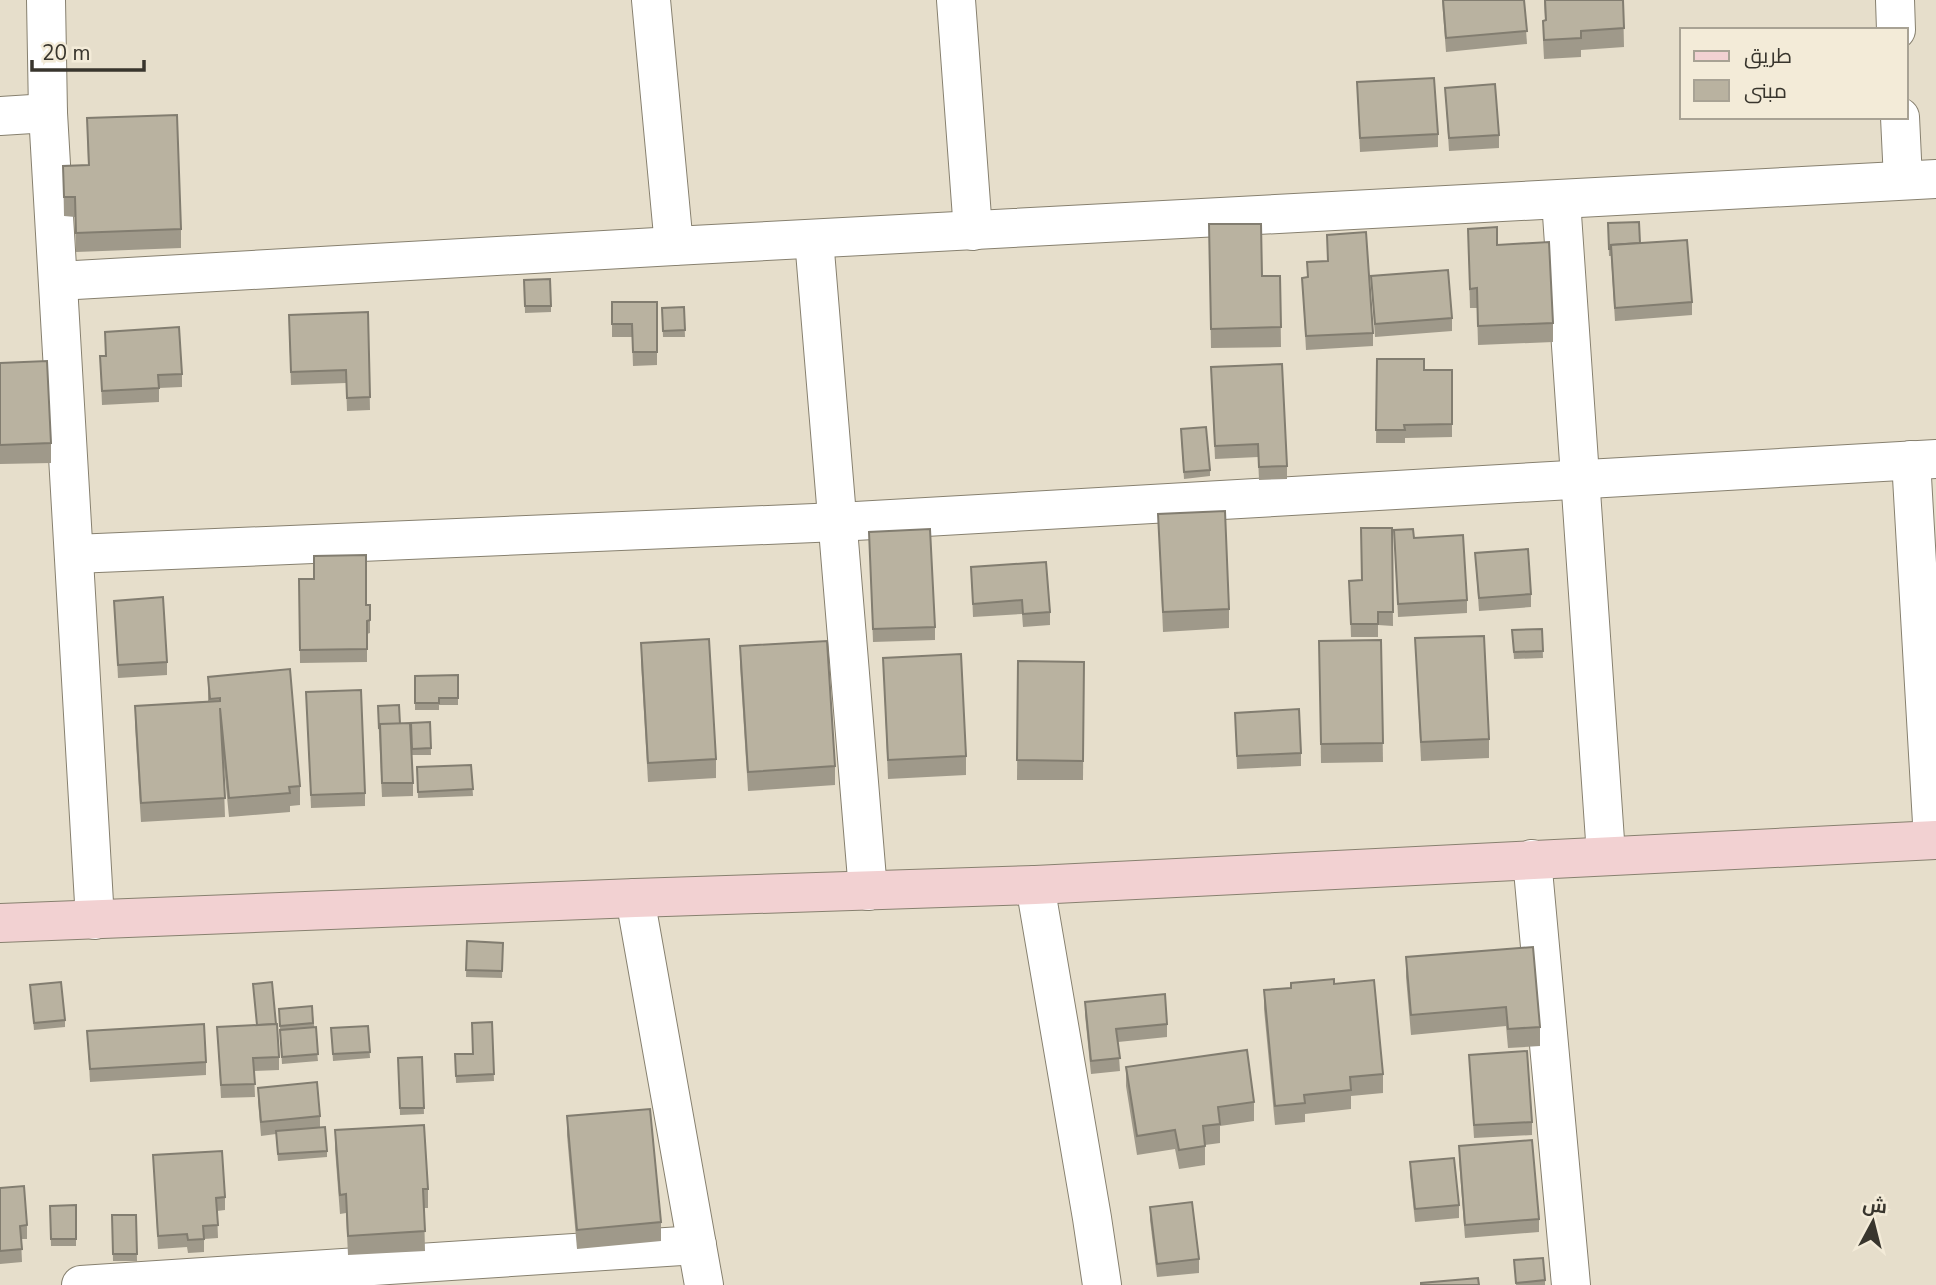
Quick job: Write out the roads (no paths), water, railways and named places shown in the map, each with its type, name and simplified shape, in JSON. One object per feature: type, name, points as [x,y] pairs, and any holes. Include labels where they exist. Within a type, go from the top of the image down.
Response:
[{"type":"street","points":[[46,0],[48,113],[95,920]]},
{"type":"street","points":[[651,0],[674,246]]},
{"type":"street","points":[[956,0],[974,231]]},
{"type":"street","points":[[1895,0],[1896,28]]},
{"type":"street","points":[[0,116],[48,113]]},
{"type":"street","points":[[58,281],[1919,179],[1901,119]]},
{"type":"street","points":[[1561,200],[1606,855]]},
{"type":"street","points":[[814,239],[868,891]]},
{"type":"street","points":[[0,923],[635,898],[1035,886],[1934,840],[1924,459],[838,522],[74,554]]},
{"type":"street","points":[[1532,859],[1571,1285]]},
{"type":"street","points":[[1035,886],[1093,1218],[1102,1285]]},
{"type":"street","points":[[635,898],[704,1285]]},
{"type":"street","points":[[80,1285],[697,1245]]}]
